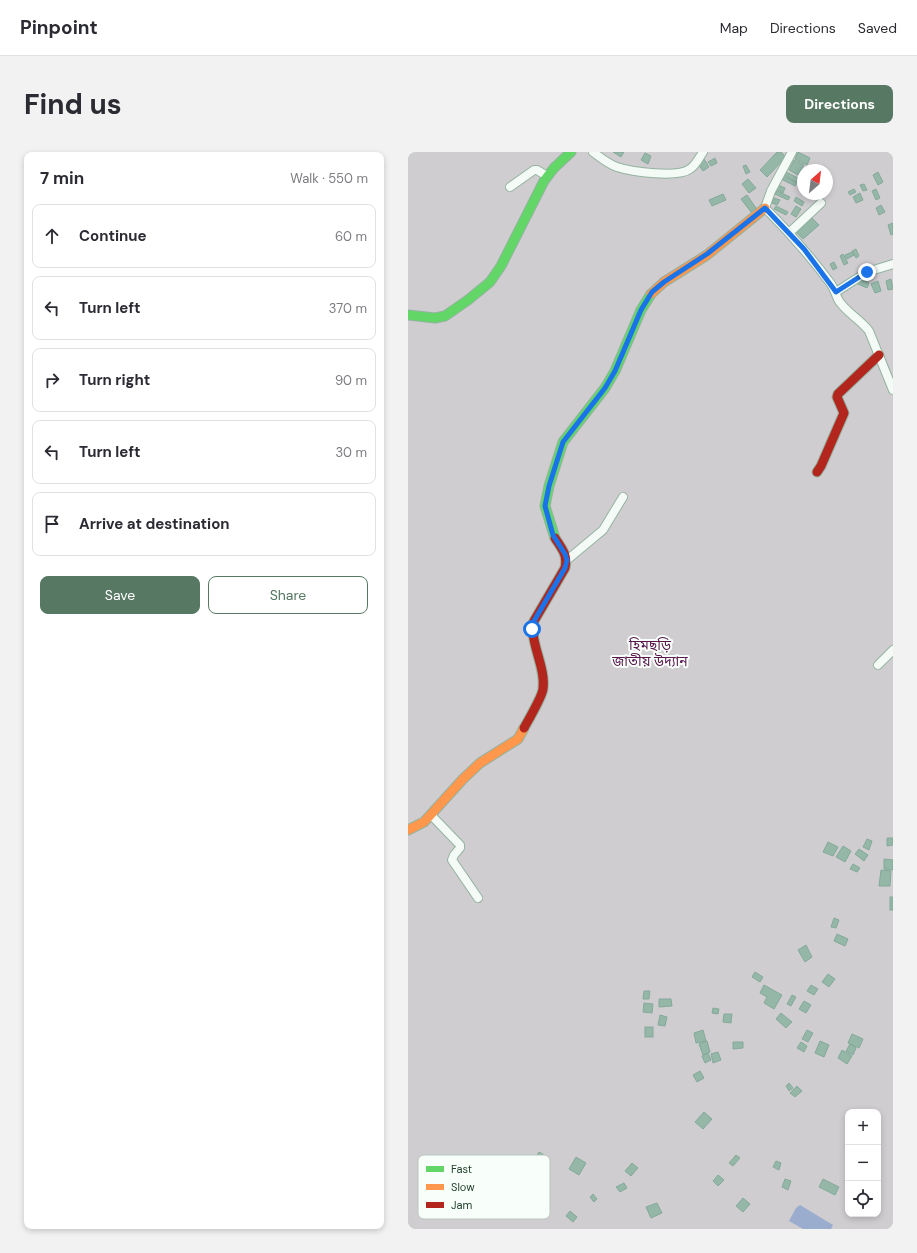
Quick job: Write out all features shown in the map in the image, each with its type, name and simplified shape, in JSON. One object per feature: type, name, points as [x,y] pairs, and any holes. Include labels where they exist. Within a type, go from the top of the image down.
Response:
[{"type":"street","points":[[408,315],[430,318],[445,317],[456,310],[486,285],[501,266],[547,176],[571,152]]},
{"type":"street","points":[[593,152],[617,166],[637,171],[676,174],[690,170],[703,152]]},
{"type":"street","points":[[408,830],[424,822],[463,779],[480,763],[518,739],[544,690],[543,675],[532,629],[534,621],[565,568],[567,560],[553,535],[545,506],[549,486],[563,442],[605,388],[615,371],[641,310],[652,292],[664,282],[707,254],[765,208],[771,191],[792,152]]},
{"type":"street","points":[[510,187],[534,170],[537,170],[547,176]]},
{"type":"street","points":[[790,232],[821,202]]},
{"type":"street","points":[[765,208],[790,232],[804,249],[836,292],[838,300],[849,312],[864,324],[869,331],[893,390]]},
{"type":"street","points":[[836,292],[867,272],[893,264]]},
{"type":"street","points":[[817,472],[844,413],[837,396],[838,394],[879,355]]},
{"type":"street","points":[[567,560],[603,530],[623,497]]},
{"type":"street","points":[[878,665],[893,650]]},
{"type":"street","points":[[431,815],[460,845],[460,848],[452,860],[478,898]]},
{"type":"green space","name":"হিমছড়ি জাতীয় উদ্যান","points":[[408,152],[893,152],[893,1229],[408,1229]]},
{"type":"water","points":[[800,1205],[833,1225],[831,1229],[803,1229],[789,1221],[796,1208]]},
{"type":"building","points":[[613,152],[624,152],[621,157]]},
{"type":"building","points":[[777,152],[781,152],[786,157],[767,177],[760,170]]},
{"type":"building","points":[[798,152],[810,158],[807,164],[795,159]]},
{"type":"building","points":[[645,153],[651,156],[648,164],[641,160]]},
{"type":"building","points":[[715,158],[717,163],[711,166],[708,162]]},
{"type":"building","points":[[704,159],[709,167],[703,171],[698,164]]},
{"type":"building","points":[[794,160],[802,164],[797,164],[797,174],[789,170]]},
{"type":"building","points":[[746,165],[750,172],[746,174],[743,166]]},
{"type":"building","points":[[786,172],[797,178],[797,180],[796,182],[784,175]]},
{"type":"building","points":[[878,172],[883,182],[878,185],[873,175]]},
{"type":"building","points":[[783,176],[797,183],[795,186],[781,179]]},
{"type":"building","points":[[748,179],[756,188],[749,193],[742,184]]},
{"type":"building","points":[[864,184],[867,190],[863,191],[860,185]]},
{"type":"building","points":[[778,185],[785,188],[783,193],[776,189]]},
{"type":"building","points":[[854,189],[856,192],[850,195],[848,192]]},
{"type":"building","points":[[876,189],[880,198],[876,200],[872,191]]},
{"type":"building","points":[[777,191],[790,197],[788,200],[775,194]]},
{"type":"building","points":[[860,193],[863,200],[856,203],[853,197]]},
{"type":"building","points":[[723,194],[726,200],[712,206],[709,200]]},
{"type":"building","points":[[747,195],[756,208],[751,212],[741,199]]},
{"type":"building","points":[[796,197],[797,200],[804,202],[802,206],[794,201]]},
{"type":"building","points":[[774,198],[780,200],[777,205],[772,203]]},
{"type":"building","points":[[881,205],[885,212],[879,215],[876,208]]},
{"type":"building","points":[[776,206],[788,212],[786,215],[774,209]]},
{"type":"building","points":[[796,206],[801,209],[796,217],[791,214]]},
{"type":"building","points":[[811,217],[819,225],[803,239],[796,232]]},
{"type":"building","points":[[893,223],[893,234],[891,235],[888,225]]},
{"type":"building","points":[[856,249],[859,256],[856,258],[852,251]]},
{"type":"building","points":[[852,252],[854,255],[847,259],[845,255]]},
{"type":"building","points":[[843,254],[848,263],[844,265],[840,256]]},
{"type":"building","points":[[834,262],[837,268],[833,270],[830,264]]},
{"type":"building","points":[[861,279],[869,283],[867,288],[858,284]]},
{"type":"building","points":[[891,279],[893,289],[888,290],[886,281]]},
{"type":"building","points":[[878,281],[881,291],[875,293],[871,284]]},
{"type":"building","points":[[887,838],[893,838],[893,845],[887,846]]},
{"type":"building","points":[[867,839],[872,841],[869,850],[863,847]]},
{"type":"building","points":[[828,842],[838,847],[833,856],[823,852]]},
{"type":"building","points":[[843,846],[851,851],[845,862],[836,857]]},
{"type":"building","points":[[859,849],[868,855],[864,861],[855,854]]},
{"type":"building","points":[[884,859],[893,860],[893,870],[884,869]]},
{"type":"building","points":[[853,864],[860,868],[857,872],[850,869]]},
{"type":"building","points":[[881,870],[891,871],[890,886],[879,886]]},
{"type":"building","points":[[890,897],[893,897],[893,910],[890,910]]},
{"type":"building","points":[[834,918],[839,920],[836,928],[831,927]]},
{"type":"building","points":[[837,934],[848,939],[845,946],[834,941]]},
{"type":"building","points":[[806,945],[812,957],[805,962],[798,950]]},
{"type":"building","points":[[755,972],[763,977],[760,982],[752,977]]},
{"type":"building","points":[[828,974],[835,979],[829,987],[822,982]]},
{"type":"building","points":[[764,985],[782,995],[774,1009],[764,1003],[767,997],[760,993]]},
{"type":"building","points":[[811,985],[818,989],[814,995],[807,991]]},
{"type":"building","points":[[644,991],[650,991],[649,999],[643,999]]},
{"type":"building","points":[[792,995],[796,997],[791,1006],[787,1004]]},
{"type":"building","points":[[659,999],[671,999],[672,1006],[659,1007]]},
{"type":"building","points":[[804,1001],[811,1005],[806,1013],[799,1009]]},
{"type":"building","points":[[644,1003],[653,1004],[652,1013],[643,1012]]},
{"type":"building","points":[[713,1008],[719,1009],[718,1014],[712,1013]]},
{"type":"building","points":[[781,1013],[792,1022],[786,1028],[776,1019]]},
{"type":"building","points":[[724,1014],[732,1014],[731,1023],[723,1022]]},
{"type":"building","points":[[660,1015],[667,1017],[665,1026],[658,1025]]},
{"type":"building","points":[[645,1027],[653,1027],[653,1037],[645,1037]]},
{"type":"building","points":[[703,1030],[706,1041],[696,1043],[694,1033]]},
{"type":"building","points":[[807,1030],[813,1033],[808,1042],[802,1039]]},
{"type":"building","points":[[852,1034],[863,1039],[859,1048],[848,1043]]},
{"type":"building","points":[[707,1041],[710,1052],[703,1055],[699,1044]]},
{"type":"building","points":[[820,1041],[829,1045],[824,1057],[815,1053]]},
{"type":"building","points":[[733,1042],[743,1042],[743,1048],[733,1049]]},
{"type":"building","points":[[801,1042],[807,1046],[804,1052],[797,1048]]},
{"type":"building","points":[[850,1044],[856,1048],[853,1055],[846,1051]]},
{"type":"building","points":[[842,1050],[852,1056],[847,1064],[838,1058]]},
{"type":"building","points":[[718,1052],[721,1060],[713,1063],[711,1054]]},
{"type":"building","points":[[708,1053],[711,1060],[705,1063],[702,1056]]},
{"type":"building","points":[[700,1071],[704,1078],[697,1082],[693,1075]]},
{"type":"building","points":[[789,1083],[793,1088],[789,1091],[786,1086]]},
{"type":"building","points":[[797,1086],[802,1091],[795,1097],[790,1093]]},
{"type":"building","points":[[704,1112],[712,1119],[703,1129],[695,1122]]},
{"type":"building","points":[[539,1152],[544,1155],[537,1155]]},
{"type":"building","points":[[736,1155],[740,1158],[733,1166],[729,1163]]},
{"type":"building","points":[[576,1157],[586,1163],[579,1175],[569,1169]]},
{"type":"building","points":[[776,1161],[781,1163],[779,1170],[773,1167]]},
{"type":"building","points":[[632,1163],[638,1168],[631,1176],[625,1171]]},
{"type":"building","points":[[718,1175],[724,1180],[718,1186],[713,1181]]},
{"type":"building","points":[[785,1179],[791,1181],[788,1190],[782,1187]]},
{"type":"building","points":[[823,1179],[839,1187],[835,1195],[819,1187]]},
{"type":"building","points":[[624,1183],[627,1188],[620,1192],[616,1187]]},
{"type":"building","points":[[593,1194],[597,1199],[594,1202],[590,1197]]},
{"type":"building","points":[[743,1198],[750,1204],[743,1212],[736,1206]]},
{"type":"building","points":[[657,1203],[662,1213],[651,1218],[646,1207]]},
{"type":"building","points":[[570,1211],[577,1217],[573,1222],[566,1216]]},
{"type":"traffic: fast","points":[[408,315],[435,318],[445,316],[490,282],[501,266],[544,181],[554,168],[571,152]]},
{"type":"traffic: fast","points":[[555,538],[545,506],[549,486],[563,442],[605,388],[615,371],[641,310],[651,294]]},
{"type":"traffic: slow","points":[[651,294],[664,282],[707,255],[765,208]]},
{"type":"traffic: slow","points":[[408,830],[424,822],[463,779],[480,763],[518,739],[524,728]]},
{"type":"traffic: jam","points":[[817,472],[844,413],[837,397],[838,394],[879,355]]},
{"type":"traffic: jam","points":[[524,728],[543,689],[542,672],[535,646],[533,629],[534,621],[565,568],[566,563],[562,549],[555,538]]},
{"type":"route","points":[[532,629],[534,621],[565,568],[567,560],[553,535],[545,506],[549,486],[563,442],[605,388],[623,354],[641,310],[652,292],[664,282],[707,254],[765,208],[790,232],[836,292],[867,272]]}]
